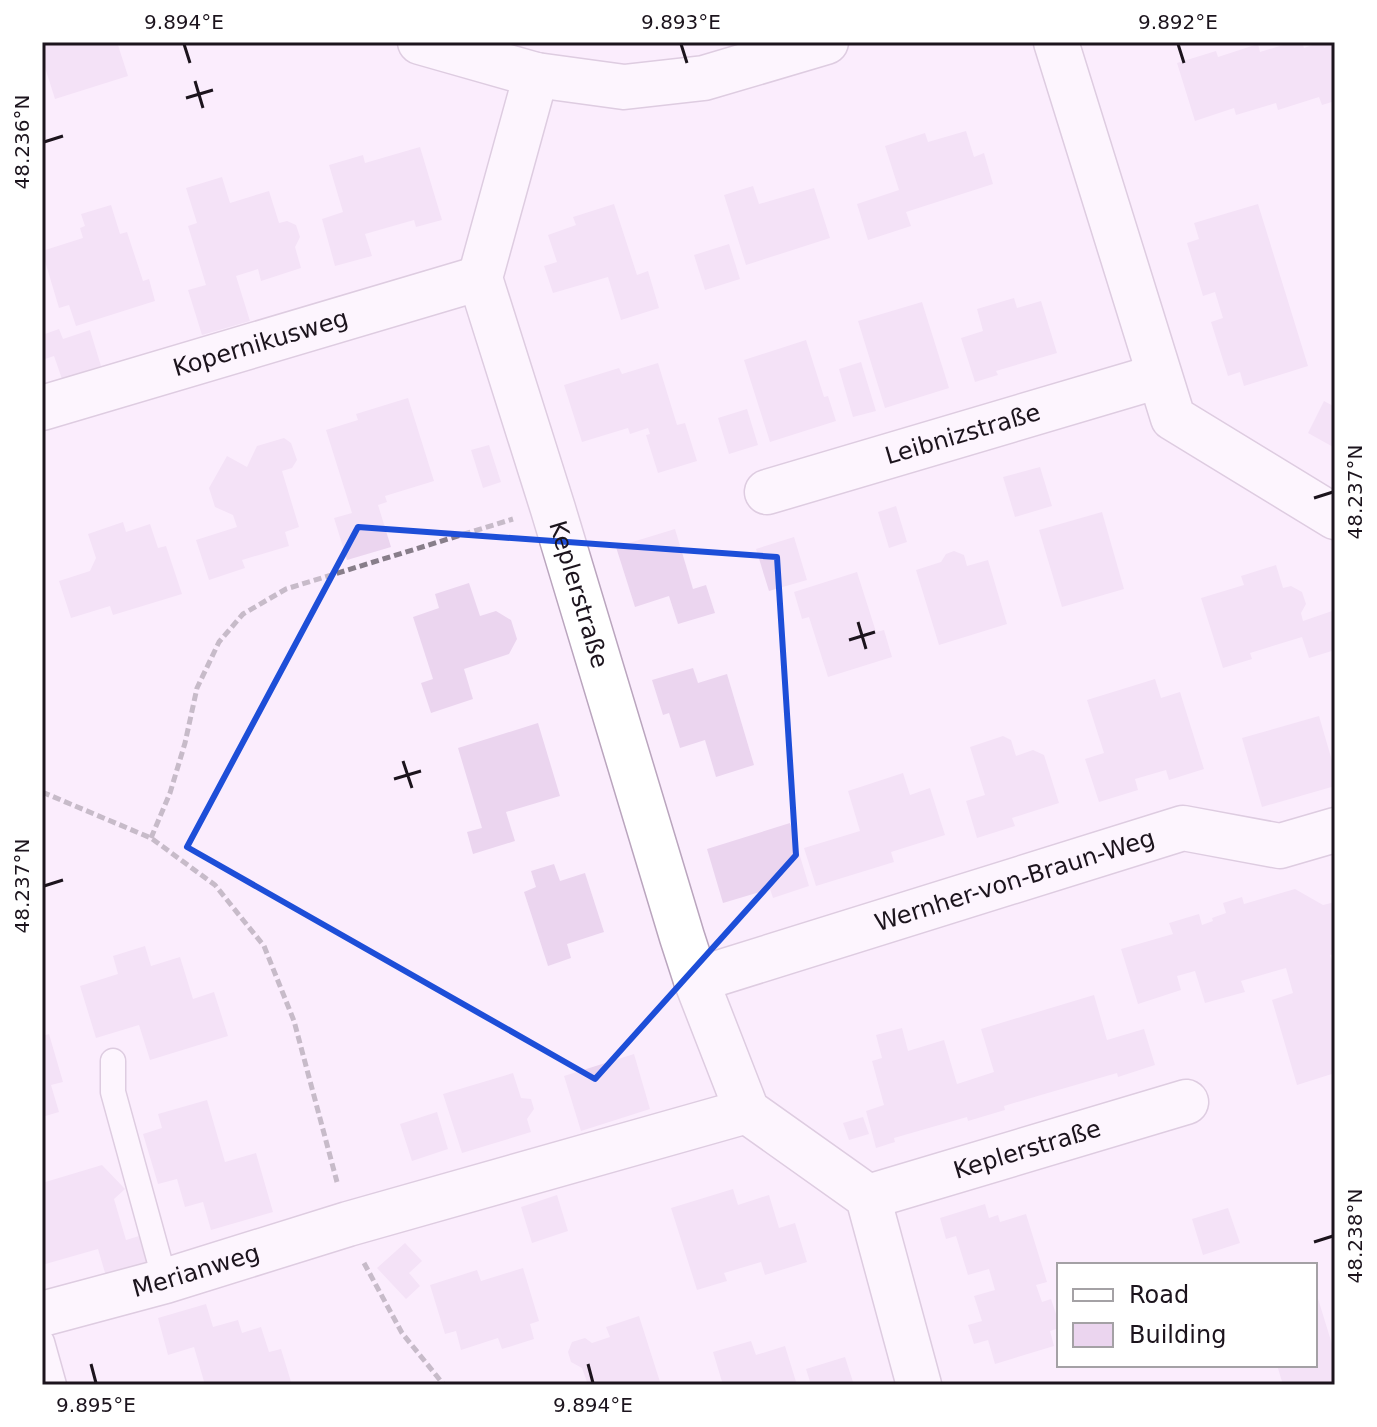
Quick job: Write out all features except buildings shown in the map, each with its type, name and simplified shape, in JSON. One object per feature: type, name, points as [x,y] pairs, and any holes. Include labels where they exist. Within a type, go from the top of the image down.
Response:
[{"type":"street","points":[[420,42],[536,75],[624,87],[704,78],[826,42]]},
{"type":"street","points":[[1056,42],[1173,418],[1335,517]]},
{"type":"street","points":[[480,278],[536,75]]},
{"type":"street","name":"Kopernikusweg","points":[[42,408],[480,278]]},
{"type":"street","name":"Keplerstraße","points":[[480,278],[696,980],[747,1111]]},
{"type":"street","name":"Leibnizstraße","points":[[767,492],[1159,376]]},
{"type":"street","name":"Wernher-von-Braun-Weg","points":[[696,980],[1183,828],[1280,846],[1335,830]]},
{"type":"street","name":"Keplerstraße","points":[[868,1197],[1186,1102]]},
{"type":"street","points":[[348,1224],[747,1111],[868,1197],[919,1385]]},
{"type":"street","name":"Merianweg","points":[[42,1314],[165,1281],[348,1224]]},
{"type":"lane","points":[[113,1061],[113,1092],[165,1281]]},
{"type":"lane","points":[[42,1342],[54,1385]]},
{"type":"path","points":[[151,838],[170,793],[197,688],[219,642],[243,614],[286,589],[553,509]]},
{"type":"path","points":[[42,792],[151,838],[215,885],[264,946],[294,1021],[348,1224],[360,1255],[402,1333],[444,1385]]},
{"type":"highlighted area","points":[[358,527],[777,557],[796,855],[595,1079],[187,847]]}]
